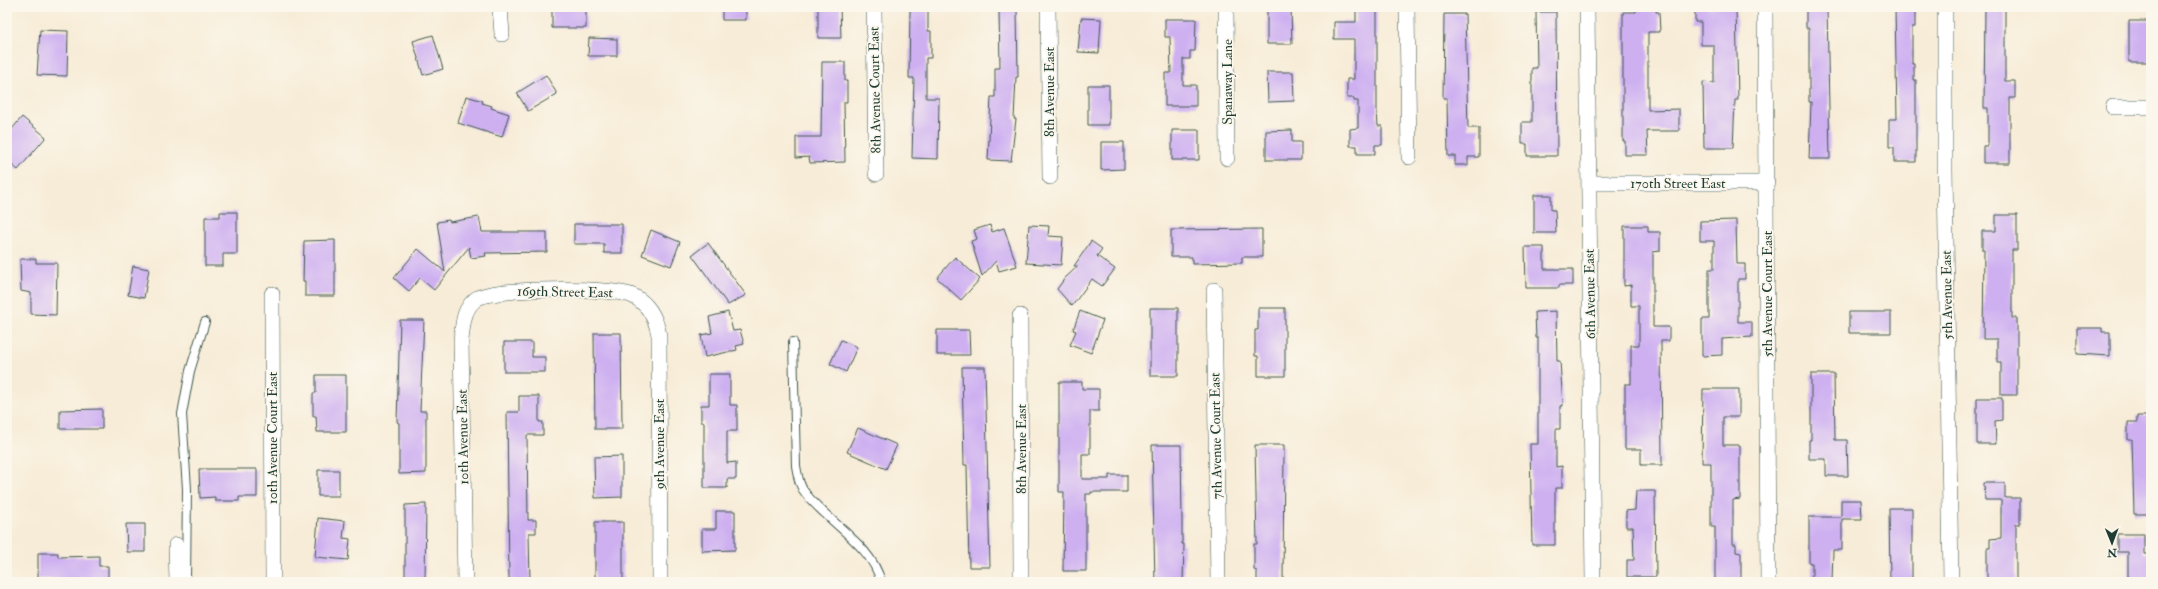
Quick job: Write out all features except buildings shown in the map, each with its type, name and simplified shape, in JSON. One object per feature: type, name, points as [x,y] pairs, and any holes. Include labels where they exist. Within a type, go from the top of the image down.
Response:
[{"type":"street","points":[[500,7],[502,34]]},
{"type":"street","name":"8th Avenue Court East","points":[[874,7],[876,174]]},
{"type":"street","name":"8th Avenue East","points":[[1048,7],[1050,177]]},
{"type":"street","name":"Spanaway Lane","points":[[1226,7],[1227,158]]},
{"type":"street","points":[[1407,7],[1409,157]]},
{"type":"street","name":"6th Avenue East","points":[[1588,7],[1593,582]]},
{"type":"street","name":"5th Avenue Court East","points":[[1765,7],[1768,582]]},
{"type":"street","name":"5th Avenue East","points":[[1945,7],[1945,169],[1951,582]]},
{"type":"street","points":[[2113,108],[2151,107]]},
{"type":"street","name":"170th Street East","points":[[1589,183],[1767,183]]},
{"type":"street","name":"169th Street East","points":[[478,297],[489,293],[516,290],[611,291],[632,295],[649,308]]},
{"type":"street","name":"7th Avenue Court East","points":[[1214,290],[1218,582]]},
{"type":"street","name":"10th Avenue Court East","points":[[272,294],[273,582]]},
{"type":"street","name":"10th Avenue East","points":[[465,582],[461,340],[465,314],[471,304],[478,297]]},
{"type":"street","name":"9th Avenue East","points":[[649,308],[657,324],[659,335],[660,582]]},
{"type":"street","name":"8th Avenue East","points":[[1020,316],[1021,582]]},
{"type":"street","points":[[176,545],[177,582]]},
{"type":"lane","points":[[186,582],[187,489],[182,414],[190,371],[205,322]]},
{"type":"lane","points":[[793,342],[796,466],[799,481],[806,494],[863,551],[878,572],[881,582]]}]
